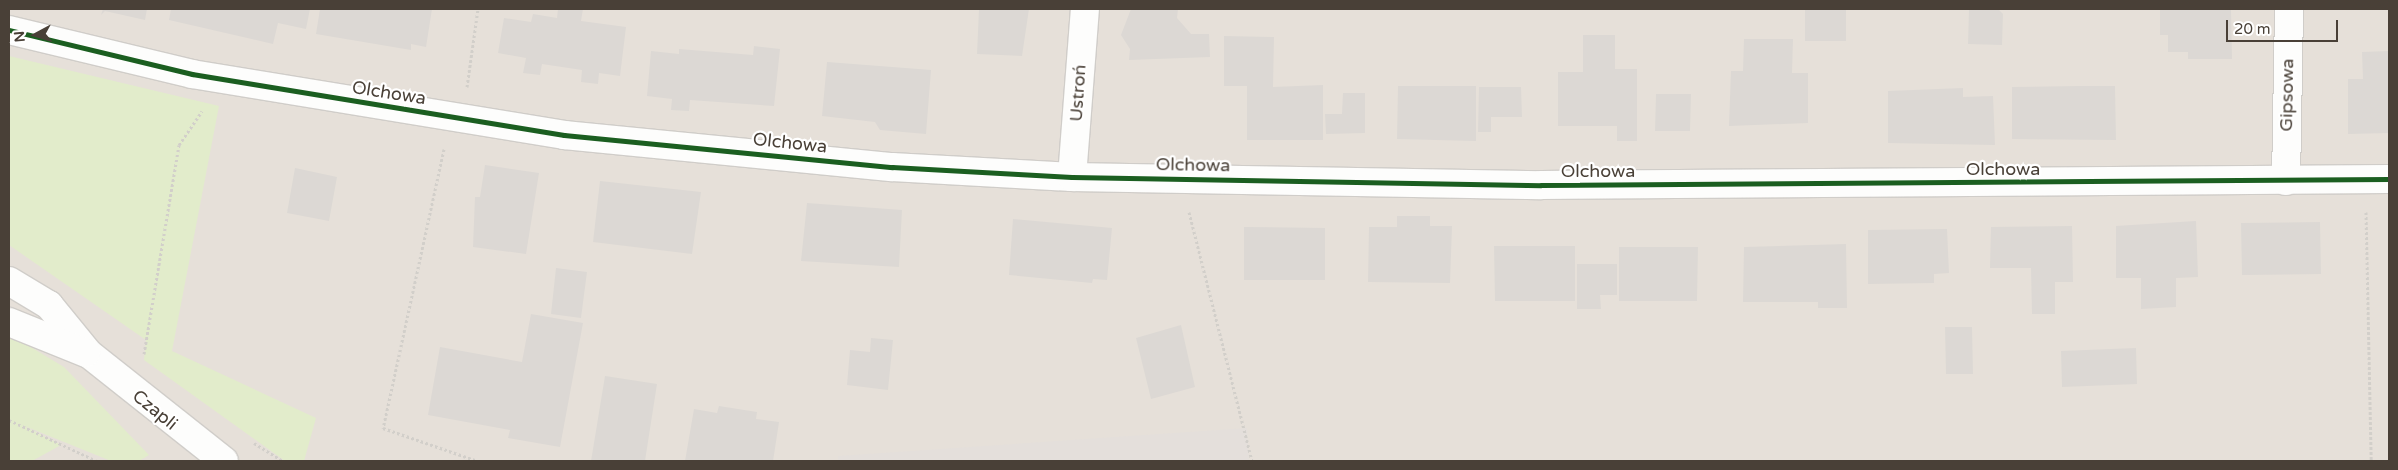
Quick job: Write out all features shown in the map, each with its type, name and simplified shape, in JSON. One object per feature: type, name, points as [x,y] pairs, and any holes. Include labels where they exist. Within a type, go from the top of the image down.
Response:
[{"type":"street","name":"Ustroń","points":[[1072,177],[1085,9]]},
{"type":"street","name":"Gipsowa","points":[[2286,181],[2289,9]]},
{"type":"street","name":"Olchowa","points":[[9,30],[192,74],[564,135],[872,165],[1072,177],[1541,185],[2389,179]]},
{"type":"street","name":"Czapli","points":[[9,281],[48,305],[89,354],[224,461]]},
{"type":"street","name":"Czapli","points":[[9,322],[89,354]]},
{"type":"path","points":[[478,9],[467,86],[444,148],[383,428],[478,461]]},
{"type":"path","points":[[144,360],[179,144],[204,108]]},
{"type":"path","points":[[2366,201],[2372,461]]},
{"type":"path","points":[[1188,207],[1252,461]]},
{"type":"path","points":[[9,420],[97,461]]},
{"type":"path","points":[[257,445],[283,461]]},
{"type":"shaded area","points":[[9,9],[2389,9],[2389,461],[9,461]]},
{"type":"shaded area","points":[[1247,428],[1249,461],[838,461],[838,456]]},
{"type":"green space","points":[[9,56],[219,106],[172,351],[316,418],[304,461],[285,461],[144,360],[146,340],[9,245]]},
{"type":"green space","points":[[9,334],[64,367],[149,455],[139,461],[111,461],[22,425],[61,445],[32,461],[9,461]]},
{"type":"building","points":[[103,9],[147,9],[145,20],[105,11],[101,15]]},
{"type":"building","points":[[171,9],[310,9],[306,29],[278,23],[273,44],[169,20]]},
{"type":"building","points":[[320,9],[432,9],[426,47],[411,44],[411,50],[316,34]]},
{"type":"building","points":[[558,9],[583,9],[581,21],[626,27],[620,76],[599,73],[598,84],[581,82],[582,70],[542,64],[540,75],[523,73],[526,58],[498,53],[504,18],[531,22],[533,14],[557,18]]},
{"type":"building","points":[[979,9],[1029,9],[1022,56],[977,54]]},
{"type":"building","points":[[1131,9],[1178,9],[1177,18],[1191,34],[1209,34],[1210,57],[1129,60],[1130,49],[1121,35]]},
{"type":"building","points":[[1805,9],[1846,9],[1846,41],[1805,41]]},
{"type":"building","points":[[1969,9],[1998,9],[2003,14],[2002,45],[1968,44]]},
{"type":"building","points":[[2231,9],[2232,59],[2188,59],[2188,52],[2168,52],[2168,35],[2160,35],[2160,10]]},
{"type":"building","points":[[1583,35],[1615,35],[1615,69],[1637,69],[1637,141],[1617,141],[1617,126],[1558,126],[1558,72],[1583,72]]},
{"type":"building","points":[[1224,36],[1274,37],[1273,87],[1323,85],[1323,140],[1247,140],[1247,86],[1224,86]]},
{"type":"building","points":[[1744,39],[1793,39],[1792,73],[1808,73],[1808,123],[1729,126],[1731,71],[1743,71]]},
{"type":"building","points":[[754,46],[780,49],[774,106],[690,100],[689,111],[671,110],[672,99],[647,96],[651,51],[679,54],[679,49],[753,55]]},
{"type":"building","points":[[2389,51],[2389,133],[2348,134],[2348,79],[2363,79],[2362,52]]},
{"type":"building","points":[[827,62],[931,70],[926,134],[880,130],[875,122],[822,116]]},
{"type":"building","points":[[1398,86],[1476,86],[1476,141],[1397,139]]},
{"type":"building","points":[[2115,86],[2116,140],[2012,139],[2012,87]]},
{"type":"building","points":[[1479,87],[1521,87],[1522,117],[1491,117],[1491,132],[1478,132]]},
{"type":"building","points":[[1963,88],[1963,97],[1993,96],[1995,145],[1888,143],[1888,91]]},
{"type":"building","points":[[1343,93],[1365,93],[1365,133],[1326,134],[1325,114],[1342,114]]},
{"type":"building","points":[[1656,94],[1691,94],[1690,131],[1655,131]]},
{"type":"building","points":[[485,165],[539,173],[526,254],[473,247],[475,197],[480,197]]},
{"type":"building","points":[[295,168],[337,177],[329,221],[287,213]]},
{"type":"building","points":[[600,181],[701,192],[692,254],[593,242]]},
{"type":"building","points":[[807,203],[902,210],[899,267],[801,261]]},
{"type":"building","points":[[1397,216],[1430,216],[1430,226],[1452,226],[1450,283],[1368,282],[1369,227],[1397,227]]},
{"type":"building","points":[[1013,219],[1112,228],[1107,280],[1093,279],[1092,283],[1009,275]]},
{"type":"building","points":[[2196,221],[2198,277],[2176,278],[2176,307],[2141,309],[2141,278],[2116,278],[2116,226]]},
{"type":"building","points":[[2320,222],[2321,274],[2242,275],[2241,223]]},
{"type":"building","points":[[2072,226],[2073,282],[2055,282],[2055,314],[2032,314],[2031,268],[1990,268],[1991,227]]},
{"type":"building","points":[[1244,227],[1325,228],[1325,280],[1244,280]]},
{"type":"building","points":[[1947,229],[1949,273],[1934,274],[1934,283],[1868,284],[1868,230]]},
{"type":"building","points":[[1846,244],[1847,308],[1818,308],[1818,302],[1743,302],[1744,247]]},
{"type":"building","points":[[1494,246],[1575,246],[1575,301],[1495,301]]},
{"type":"building","points":[[1619,247],[1698,247],[1697,301],[1619,301]]},
{"type":"building","points":[[1577,264],[1617,264],[1617,295],[1600,295],[1601,309],[1577,309]]},
{"type":"building","points":[[556,268],[587,272],[581,318],[551,314]]},
{"type":"building","points":[[531,314],[583,323],[560,447],[508,438],[510,430],[428,415],[440,347],[522,362]]},
{"type":"building","points":[[1181,325],[1195,387],[1151,399],[1136,338]]},
{"type":"building","points":[[1945,327],[1972,327],[1973,374],[1946,374]]},
{"type":"building","points":[[871,338],[893,340],[888,390],[847,385],[850,350],[870,352]]},
{"type":"building","points":[[2136,348],[2137,384],[2062,387],[2061,351]]},
{"type":"building","points":[[605,376],[657,384],[645,461],[591,461]]},
{"type":"building","points":[[719,406],[757,412],[756,419],[779,422],[773,461],[685,461],[694,409],[717,413]]},
{"type":"cycle path","points":[[9,30],[192,74],[564,135],[892,167],[1072,177],[1541,185],[2389,179]]}]
